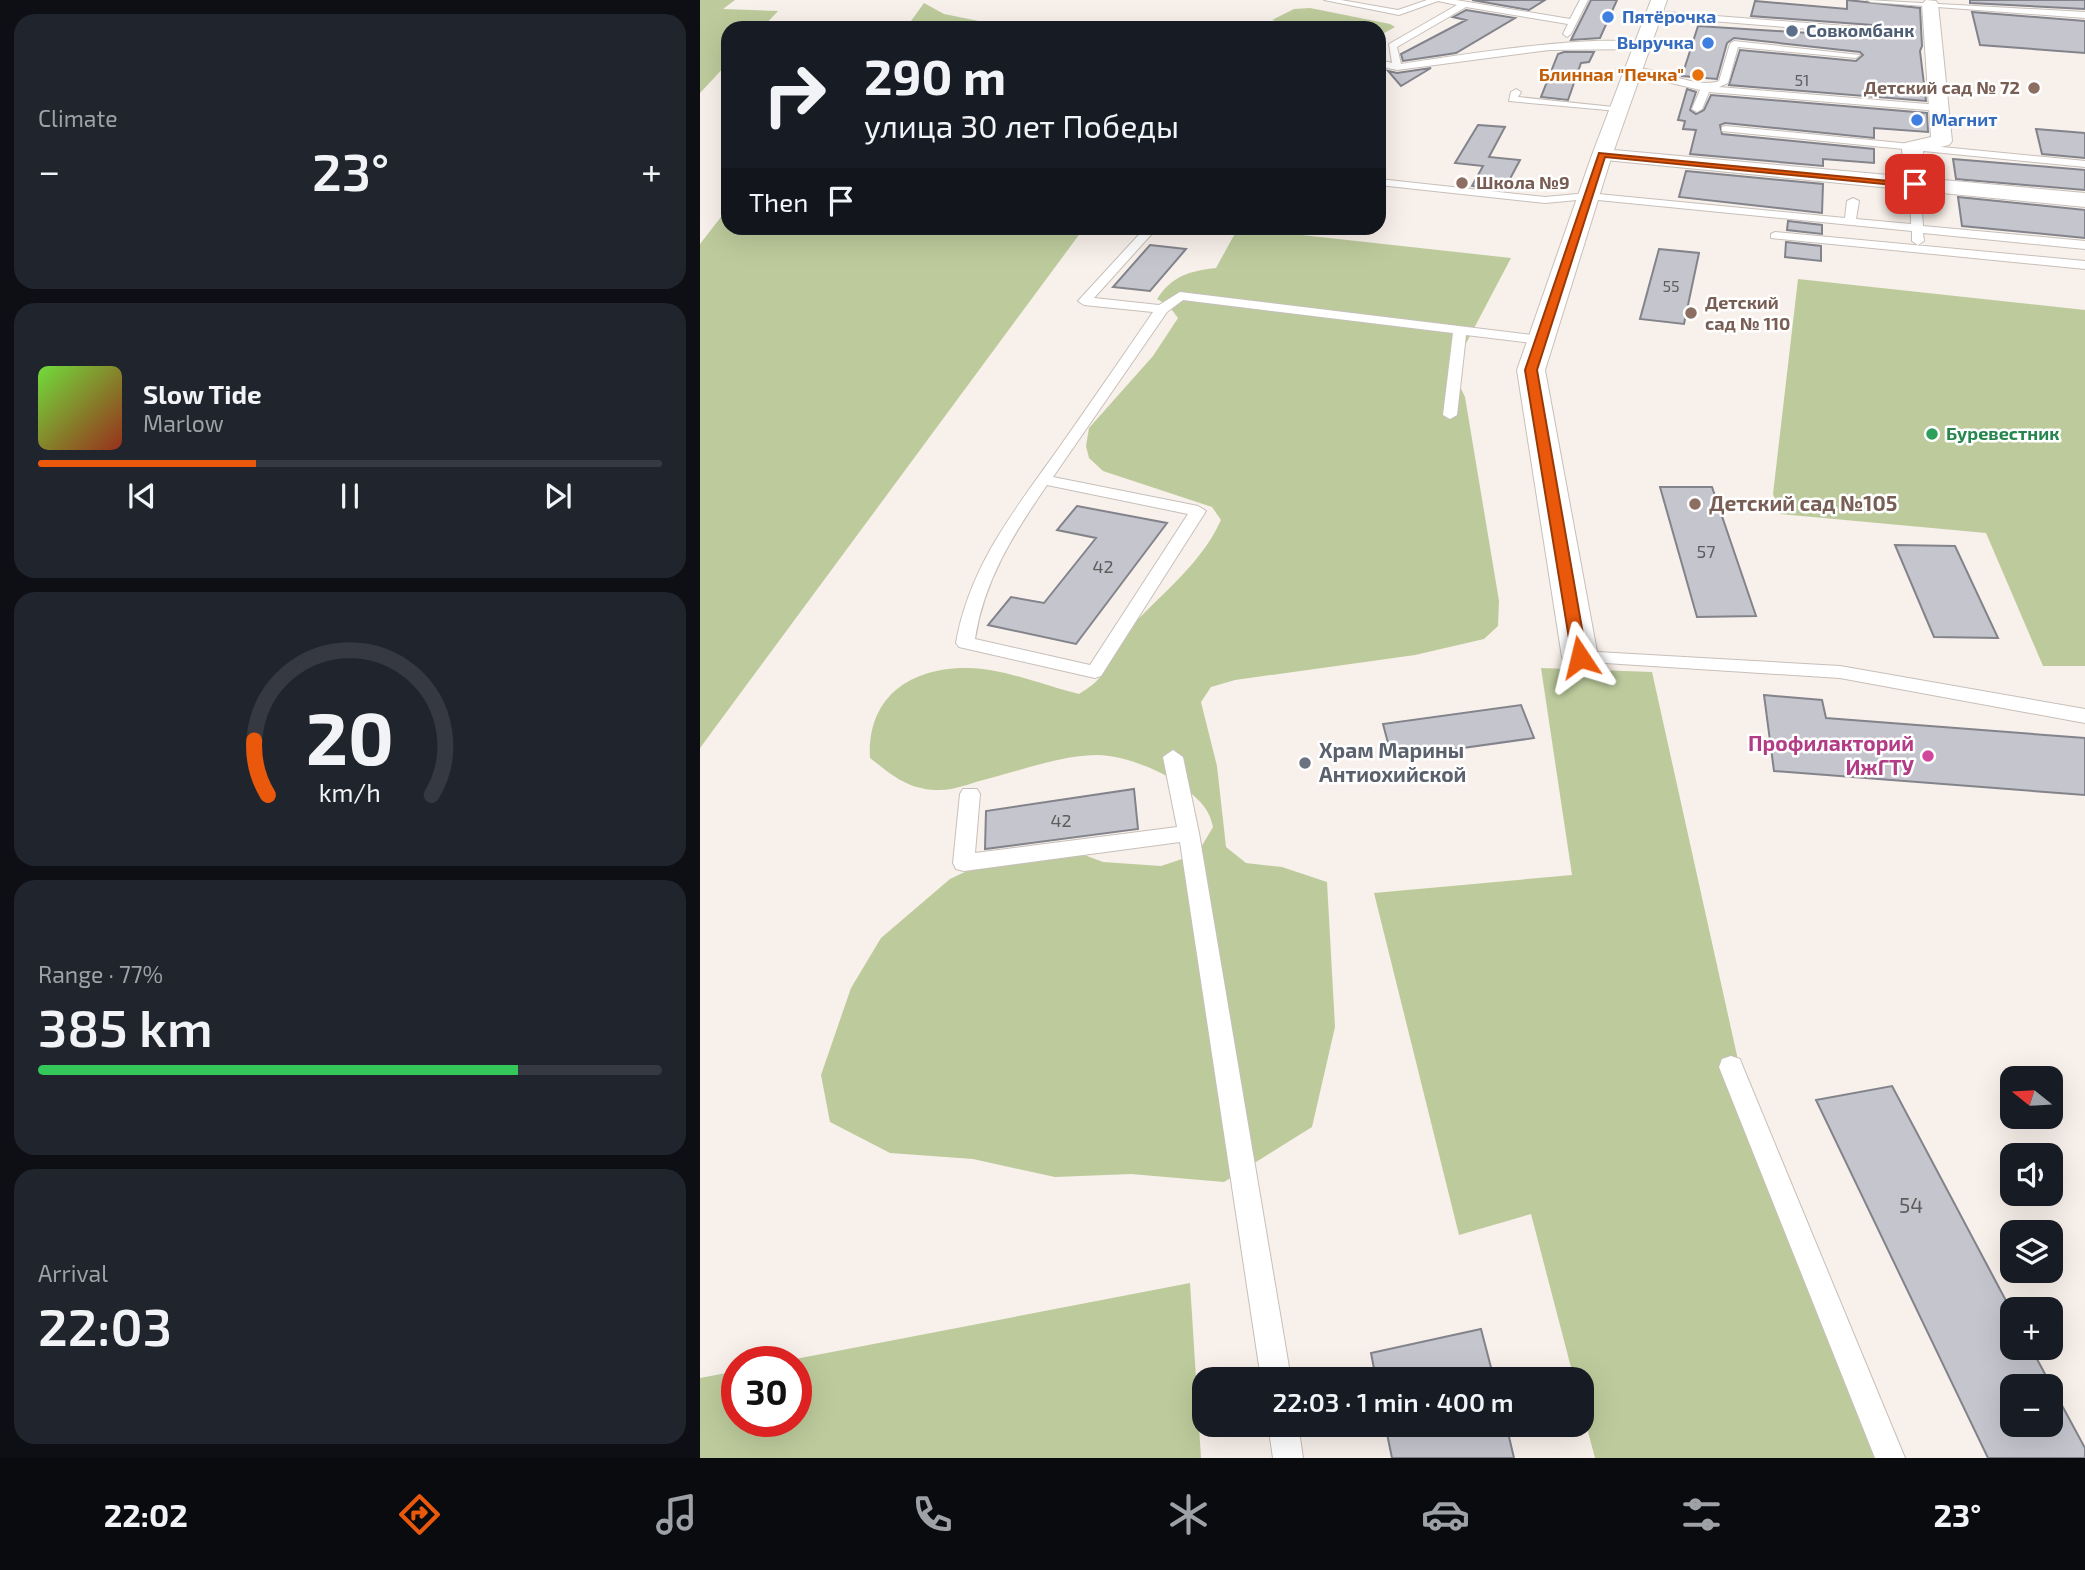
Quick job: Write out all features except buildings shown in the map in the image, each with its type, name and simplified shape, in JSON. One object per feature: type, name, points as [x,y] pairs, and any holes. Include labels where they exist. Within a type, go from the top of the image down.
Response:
[{"type":"street","points":[[1915,184],[1912,147],[1942,141],[1930,4]]},
{"type":"street","points":[[1580,657],[1531,370],[1618,108],[1656,7]]},
{"type":"street","points":[[1602,155],[2085,200]]},
{"type":"lane","points":[[1328,0],[1399,13],[1435,0]]},
{"type":"lane","points":[[1442,0],[1572,22]]},
{"type":"lane","points":[[1563,47],[1584,0]]},
{"type":"lane","points":[[1871,0],[2085,15]]},
{"type":"lane","points":[[1397,67],[1392,46],[1465,4]]},
{"type":"lane","points":[[1656,7],[1872,31]]},
{"type":"lane","points":[[1386,65],[1397,67],[1563,47],[1615,44],[1641,46]]},
{"type":"lane","points":[[1697,109],[1705,89],[1723,83],[1734,44],[1856,55]]},
{"type":"lane","points":[[1386,73],[1397,67]]},
{"type":"lane","points":[[1632,72],[1654,74],[1705,89],[1939,108]]},
{"type":"lane","points":[[1516,92],[1512,99],[1618,108]]},
{"type":"lane","points":[[1574,104],[1579,92]]},
{"type":"lane","points":[[1726,129],[2085,164]]},
{"type":"lane","points":[[1386,183],[1545,200],[1588,196],[2085,245]]},
{"type":"lane","points":[[1915,184],[1918,249]]},
{"type":"lane","points":[[1850,222],[1853,201]]},
{"type":"lane","points":[[1145,235],[1084,301],[1161,309]]},
{"type":"lane","points":[[1776,236],[2085,265]]},
{"type":"lane","points":[[1044,480],[1198,511],[1095,672],[965,643],[966,625],[989,562],[1044,480],[1161,309],[1180,296],[1541,340]]},
{"type":"lane","points":[[1450,415],[1460,331]]},
{"type":"lane","points":[[1580,657],[1840,672],[2085,716]]},
{"type":"lane","points":[[1173,757],[1189,833],[1274,1367]]},
{"type":"lane","points":[[970,794],[964,863],[1189,833]]},
{"type":"lane","points":[[1731,1067],[1890,1458]]},
{"type":"lane","points":[[1285,1437],[1288,1458]]},
{"type":"green space","points":[[700,0],[735,0],[723,9],[778,11],[769,21],[721,21],[721,70],[700,93]]},
{"type":"green space","points":[[924,3],[944,14],[978,21],[911,21]]},
{"type":"green space","points":[[1310,8],[1375,21],[1272,20],[1294,9]]},
{"type":"green space","points":[[1386,23],[1395,27],[1386,32]]},
{"type":"green space","points":[[721,217],[721,235],[1079,235],[700,748],[700,244]]},
{"type":"green space","points":[[1234,235],[1302,235],[1511,258],[1452,370],[1465,397],[1499,601],[1498,626],[1484,639],[1415,655],[1235,680],[1211,687],[1201,702],[1217,766],[1226,847],[1246,863],[1282,867],[1327,882],[1335,1027],[1312,1127],[1224,1182],[1131,1174],[1055,1177],[973,1159],[890,1153],[830,1122],[821,1075],[851,988],[881,938],[950,879],[984,863],[1071,850],[1103,862],[1161,866],[1197,854],[1213,827],[1206,809],[1198,799],[1174,780],[1119,758],[1098,755],[1070,757],[956,788],[936,790],[908,784],[870,758],[871,737],[884,702],[911,680],[928,673],[948,669],[982,669],[1079,694],[1101,676],[1110,652],[1129,628],[1200,555],[1221,520],[1212,507],[1103,471],[1089,458],[1086,446],[1089,428],[1153,356],[1178,318],[1169,306],[1157,299],[1169,285],[1182,276],[1216,268]]},
{"type":"green space","name":"Буревестник","points":[[1798,279],[2085,310],[2085,666],[2043,666],[1986,533],[1780,514],[1773,494]]},
{"type":"green space","points":[[1541,668],[1652,672],[1740,1069],[1903,1458],[1595,1458],[1589,1437],[1594,1437],[1594,1367],[1571,1367],[1531,1214],[1459,1235],[1374,893],[1572,875]]},
{"type":"green space","points":[[1190,1283],[1195,1367],[1192,1367],[1192,1437],[1200,1437],[1201,1458],[700,1458],[700,1378],[721,1374],[721,1437],[812,1437],[812,1356]]},
{"type":"place","name":"Пятёрочка","points":[[1608,17]]},
{"type":"place","name":"Совкомбанк","points":[[1792,31]]},
{"type":"place","name":"Выручка","points":[[1708,43]]},
{"type":"place","name":"Блинная \"Печка\"","points":[[1698,75]]},
{"type":"place","name":"Детский сад № 72","points":[[2034,88]]},
{"type":"place","name":"Магнит","points":[[1917,120]]},
{"type":"place","name":"Школа №9","points":[[1462,183]]},
{"type":"place","name":"Детский сад № 110","points":[[1691,313]]},
{"type":"place","name":"Буревестник","points":[[1932,434]]},
{"type":"place","name":"Детский сад №105","points":[[1695,504]]},
{"type":"place","name":"Профилакторий ИжГТУ","points":[[1928,756]]},
{"type":"place","name":"Храм Марины Антиохийской","points":[[1305,763]]},
{"type":"route","points":[[1580,657],[1531,370],[1602,155],[1915,184]]}]
